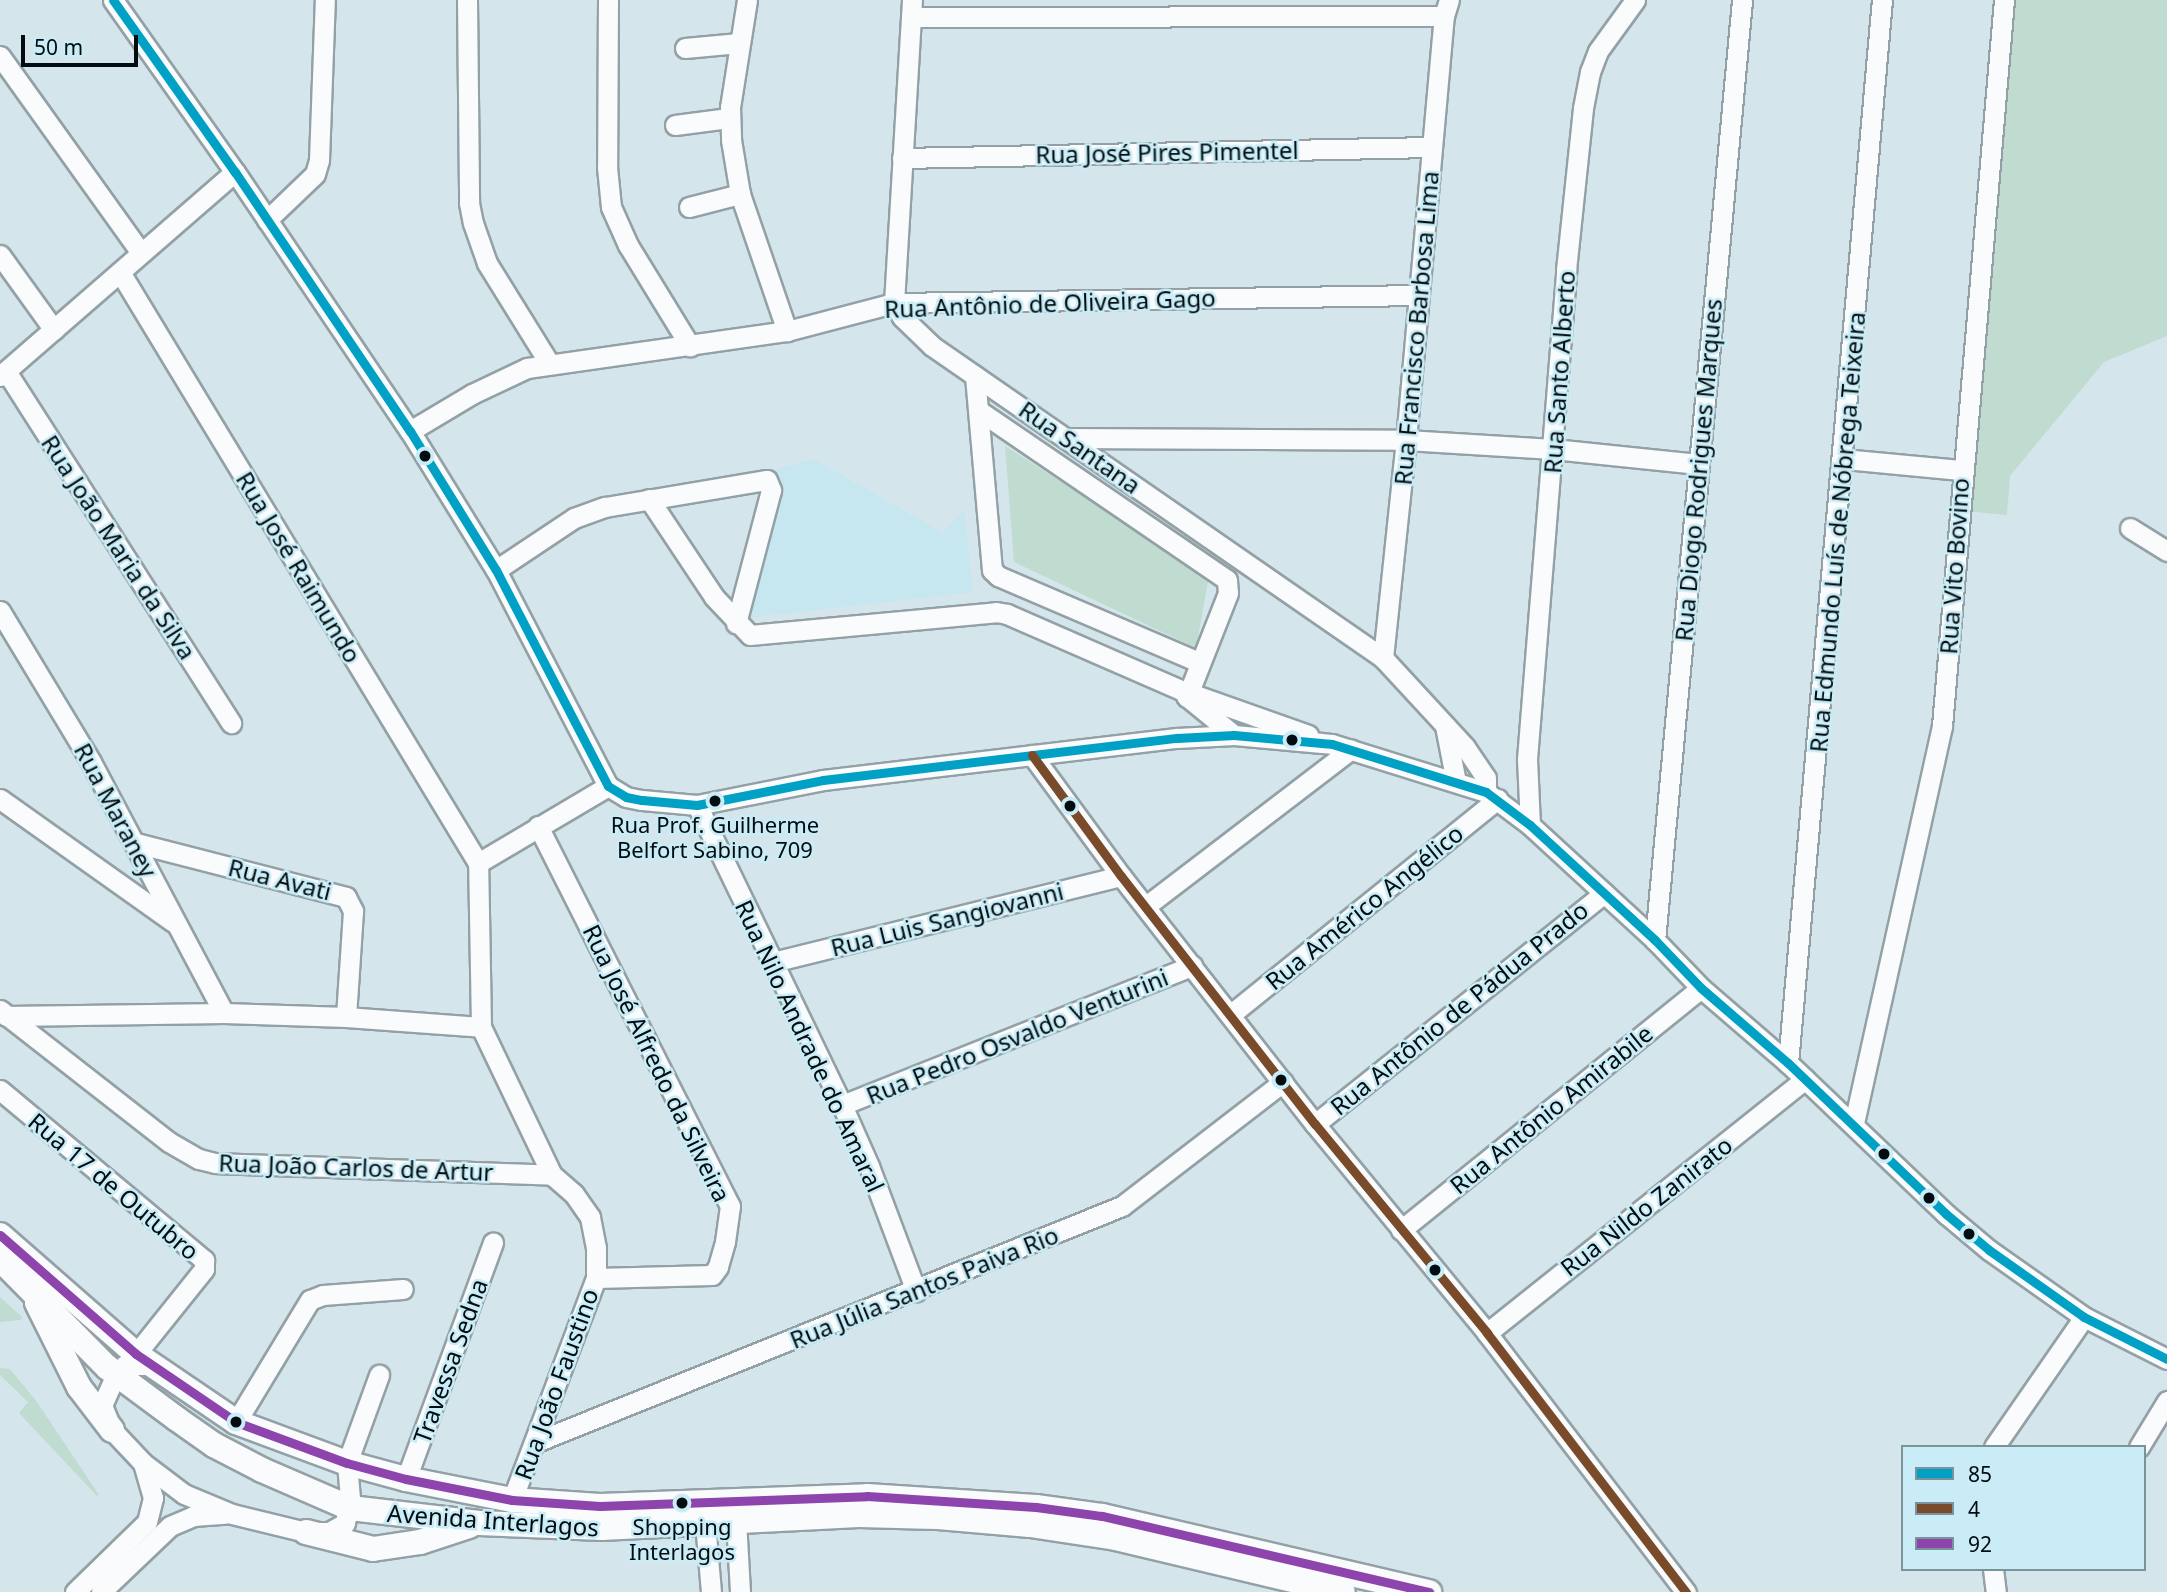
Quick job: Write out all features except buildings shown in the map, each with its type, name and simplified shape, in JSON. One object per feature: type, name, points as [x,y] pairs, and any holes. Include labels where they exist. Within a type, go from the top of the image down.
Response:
[{"type":"main road","name":"Avenida Interlagos","points":[[0,1235],[144,1359],[236,1422],[347,1464],[406,1479],[512,1500],[600,1506],[867,1496],[1036,1507],[1101,1516],[1429,1592]]},
{"type":"main road","name":"Avenida Interlagos","points":[[0,1259],[117,1374],[214,1445],[291,1484],[350,1508],[479,1523],[602,1528],[859,1515],[938,1517],[1030,1525],[1116,1538],[1343,1592]]},
{"type":"main road","points":[[27,1283],[79,1387],[112,1430]]},
{"type":"main road","points":[[306,1532],[373,1549],[419,1542],[479,1523]]},
{"type":"street","points":[[113,0],[235,172],[410,431],[496,570],[608,786],[626,797],[697,804],[823,780],[1177,738],[1234,736],[1332,744]]},
{"type":"street","points":[[267,220],[315,174],[318,160],[325,0]]},
{"type":"street","points":[[467,0],[469,203],[473,223],[487,263],[549,363]]},
{"type":"street","points":[[608,0],[607,167],[611,207],[628,245],[690,346]]},
{"type":"street","points":[[747,0],[729,118],[740,194],[787,331]]},
{"type":"street","name":"Rua Santo Alberto","points":[[1530,825],[1527,759],[1566,270],[1590,72],[1598,51],[1635,0]]},
{"type":"street","name":"Rua Diogo Rodrigues Marques","points":[[1655,940],[1742,0]]},
{"type":"street","name":"Rua Edmundo Luís de Nóbrega Teixeira","points":[[1788,1063],[1844,459],[1882,0]]},
{"type":"street","name":"Rua Vito Bovino","points":[[1854,1124],[1942,726],[1961,470],[2004,0]]},
{"type":"street","points":[[894,303],[911,8],[1446,8]]},
{"type":"street","name":"Rua Francisco Barbosa Lima","points":[[1383,657],[1446,8]]},
{"type":"street","points":[[685,48],[739,43]]},
{"type":"street","points":[[0,56],[141,253]]},
{"type":"street","points":[[675,125],[729,118]]},
{"type":"street","name":"Rua José Pires Pimentel","points":[[902,158],[1432,147]]},
{"type":"street","points":[[3,374],[235,172]]},
{"type":"street","points":[[689,207],[740,194]]},
{"type":"street","points":[[0,256],[54,330]]},
{"type":"street","name":"Rua José Raimundo","points":[[120,272],[478,863]]},
{"type":"street","name":"Rua Antônio de Oliveira Gago","points":[[410,431],[512,373],[549,363],[787,331],[894,303],[1419,295]]},
{"type":"street","name":"Rua Santana","points":[[894,303],[920,337],[1383,657],[1465,747],[1498,799]]},
{"type":"street","name":"Rua João Maria da Silva","points":[[3,374],[231,723]]},
{"type":"street","points":[[975,376],[992,570],[998,576],[1018,585],[1199,662]]},
{"type":"street","points":[[978,410],[1227,580],[1228,593],[1186,693]]},
{"type":"street","points":[[1068,438],[1406,440],[1553,449],[1698,464]]},
{"type":"street","points":[[1844,459],[1961,470]]},
{"type":"street","points":[[496,570],[574,519],[605,507],[769,481],[771,490],[736,623]]},
{"type":"street","points":[[649,499],[714,597],[750,635],[996,612],[1017,617],[1186,693],[1332,744],[1456,782],[1498,799],[1604,893],[1655,940],[1701,988],[1788,1063],[1978,1241],[2084,1318],[2167,1359]]},
{"type":"street","points":[[2130,528],[2167,551]]},
{"type":"street","name":"Rua Maraney","points":[[0,611],[85,751],[224,1013]]},
{"type":"street","points":[[1186,693],[1234,736]]},
{"type":"street","points":[[1445,725],[1456,782]]},
{"type":"street","points":[[1146,906],[1351,749]]},
{"type":"street","points":[[1032,755],[1121,876],[1315,1124],[1487,1333],[1686,1592]]},
{"type":"street","name":"Rua Santo Alberto","points":[[1498,799],[1527,759]]},
{"type":"street","points":[[478,863],[608,786]]},
{"type":"street","points":[[0,799],[177,925]]},
{"type":"street","name":"Rua Américo Angélico","points":[[1230,1015],[1498,799]]},
{"type":"street","name":"Rua Nilo Andrade do Amaral","points":[[697,804],[842,1105],[869,1166],[916,1291]]},
{"type":"street","name":"Rua José Alfredo da Silveira","points":[[538,826],[726,1193],[730,1206],[725,1242],[718,1267],[712,1275],[596,1278]]},
{"type":"street","name":"Rua Avati","points":[[136,843],[346,897],[354,911],[346,1017]]},
{"type":"street","name":"Rua João Faustino","points":[[478,863],[481,1027],[552,1175],[574,1194],[590,1217],[596,1248],[596,1278],[512,1500]]},
{"type":"street","name":"Rua Luis Sangiovanni","points":[[773,962],[1121,876]]},
{"type":"street","name":"Rua Antônio de Pádua Prado","points":[[1315,1124],[1604,893]]},
{"type":"street","name":"Rua Pedro Osvaldo Venturini","points":[[842,1105],[1192,966]]},
{"type":"street","name":"Rua Antônio Amirabile","points":[[1401,1230],[1701,988]]},
{"type":"street","points":[[3,1013],[224,1013],[346,1017],[481,1027]]},
{"type":"street","name":"Rua João Carlos de Artur","points":[[3,1013],[169,1142],[199,1159],[215,1163],[552,1175]]},
{"type":"street","name":"Rua Nildo Zanirato","points":[[1487,1333],[1805,1079]]},
{"type":"street","name":"Rua Júlia Santos Paiva Rio","points":[[536,1442],[1122,1206],[1283,1082]]},
{"type":"street","name":"Rua 17 de Outubro","points":[[0,1090],[204,1259],[204,1269],[144,1359]]},
{"type":"street","name":"Travessa Sedna","points":[[406,1479],[493,1242]]},
{"type":"street","points":[[236,1422],[310,1300],[323,1295],[403,1289]]},
{"type":"street","points":[[1995,1445],[2084,1318]]},
{"type":"street","points":[[144,1359],[130,1364],[117,1374],[102,1405],[112,1430],[142,1463],[184,1494],[232,1514],[306,1532],[338,1529],[345,1523],[350,1508],[347,1464],[379,1375]]},
{"type":"street","points":[[2140,1445],[2167,1401]]},
{"type":"street","points":[[75,1592],[147,1522],[153,1498],[142,1463]]},
{"type":"street","points":[[101,1592],[170,1526],[193,1516],[232,1514]]},
{"type":"street","points":[[736,1520],[740,1592]]},
{"type":"street","points":[[705,1522],[711,1592]]},
{"type":"street","points":[[1993,1571],[1996,1592]]},
{"type":"shaded area","points":[[814,459],[943,533],[964,509],[973,592],[747,618],[780,485],[775,470]]},
{"type":"green space","points":[[2014,0],[2167,0],[2167,336],[2104,362],[2010,476],[2007,515],[1964,511]]},
{"type":"green space","points":[[1005,446],[1209,576],[1196,648],[1014,562]]},
{"type":"green space","points":[[0,1297],[22,1317],[21,1320],[0,1322]]},
{"type":"green space","points":[[0,1368],[10,1369],[37,1402],[99,1495],[97,1496],[19,1413],[28,1402],[0,1375]]},
{"type":"transit line","name":"85","points":[[113,0],[235,172],[410,431],[496,570],[608,786],[626,797],[697,805],[823,780],[1177,738],[1234,735],[1332,744],[1486,792],[1530,825],[1655,940],[1701,988],[1788,1063],[1946,1214],[1989,1250],[2084,1317],[2167,1359]]},
{"type":"transit line","name":"4","points":[[1032,755],[1121,876],[1315,1124],[1487,1333],[1686,1592]]},
{"type":"transit line","name":"92","points":[[0,1235],[136,1354],[236,1422],[347,1463],[406,1479],[512,1500],[600,1506],[867,1496],[1036,1507],[1102,1516],[1429,1592]]},
{"type":"place","name":"Rua Prof. Guilherme Belfort Sabino, 709","points":[[715,801]]},
{"type":"place","name":"Shopping Interlagos","points":[[682,1503]]}]
